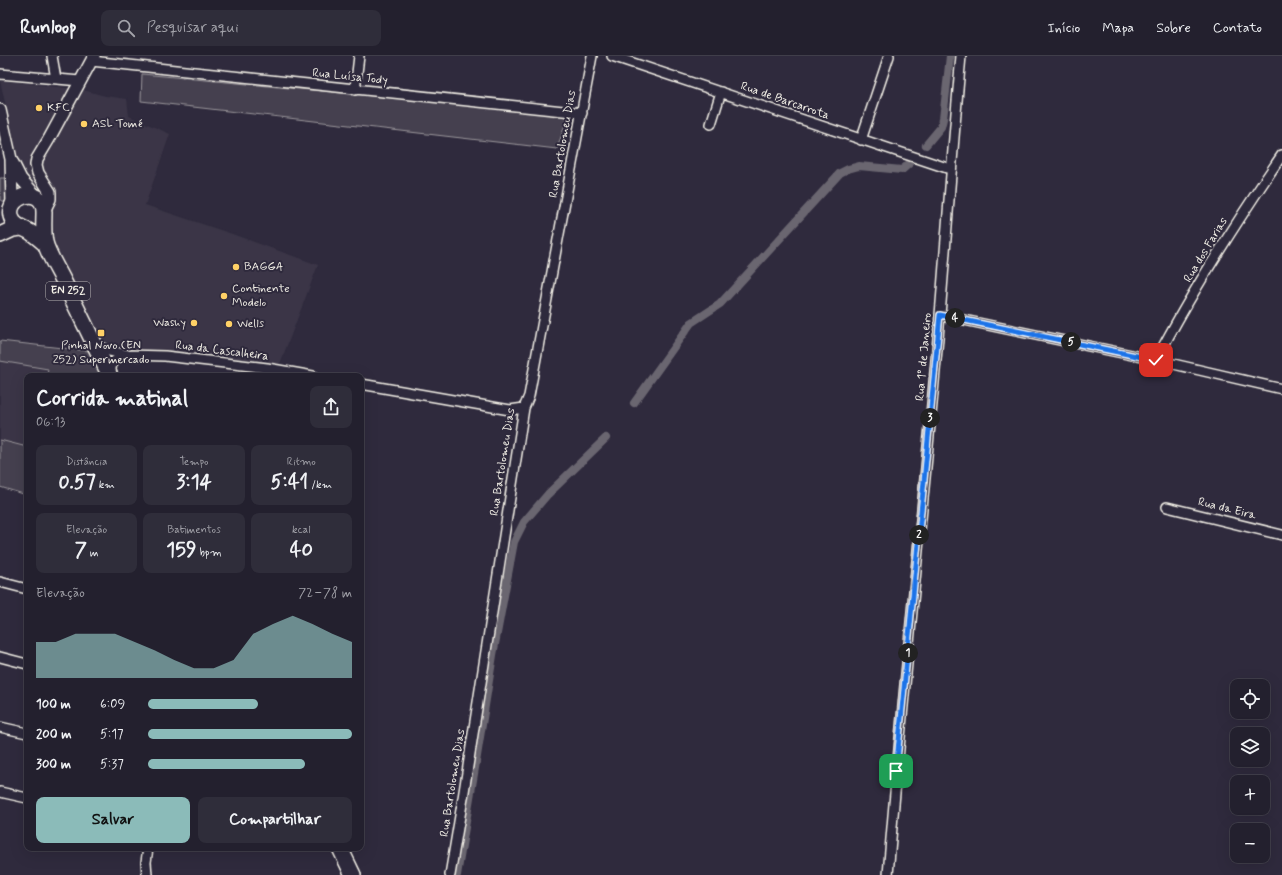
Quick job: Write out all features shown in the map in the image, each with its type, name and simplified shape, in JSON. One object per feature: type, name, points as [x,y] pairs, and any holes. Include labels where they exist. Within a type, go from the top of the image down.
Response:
[{"type":"main road","points":[[0,222],[19,196],[35,196],[42,209],[39,224],[32,228],[13,230],[0,235]]},
{"type":"main road","name":"EN 252","points":[[11,206],[10,215],[16,225],[33,234],[45,244]]},
{"type":"main road","name":"EN 252","points":[[42,209],[45,244],[108,373]]},
{"type":"main road","points":[[341,851],[353,875]]},
{"type":"street","points":[[52,56],[56,79]]},
{"type":"street","points":[[355,90],[359,56]]},
{"type":"street","name":"Rua Bartolomeu Dias","points":[[450,875],[465,790],[524,408],[529,396],[592,56]]},
{"type":"street","name":"Rua de Barcarrota","points":[[612,56],[950,169]]},
{"type":"street","points":[[861,140],[889,56]]},
{"type":"street","name":"Rua 1º de Janeiro","points":[[888,875],[896,771],[940,315],[950,169],[961,56]]},
{"type":"street","points":[[42,209],[50,199],[50,192],[38,173],[36,165],[37,159],[93,59]]},
{"type":"street","name":"Rua Luísa Tody","points":[[93,59],[355,90],[582,113]]},
{"type":"street","points":[[0,74],[80,81]]},
{"type":"street","points":[[711,124],[721,92]]},
{"type":"street","name":"EN 252","points":[[0,110],[11,159],[11,206]]},
{"type":"street","name":"Rua dos Farias","points":[[1156,360],[1167,338],[1239,218],[1282,155]]},
{"type":"street","name":"EN 252","points":[[11,159],[21,179],[42,209]]},
{"type":"street","points":[[940,315],[1156,360],[1282,389]]},
{"type":"street","name":"Rua da Cascalheira","points":[[91,338],[105,350],[128,355],[166,356],[267,368],[296,373]]},
{"type":"street","points":[[110,373],[112,363],[120,356],[128,355]]},
{"type":"street","points":[[364,385],[510,410],[524,408]]},
{"type":"street","name":"Rua da Eira","points":[[1167,507],[1282,535]]},
{"type":"street","points":[[0,582],[24,588]]},
{"type":"street","points":[[0,657],[24,663]]},
{"type":"street","points":[[0,727],[24,732]]},
{"type":"street","points":[[0,792],[24,797]]},
{"type":"street","points":[[147,875],[146,862],[148,851]]},
{"type":"shaded area","points":[[142,74],[568,115],[557,149],[141,101]]},
{"type":"shaded area","points":[[0,80],[83,90],[105,96],[127,99],[129,116],[170,134],[145,205],[318,265],[276,373],[169,357],[118,346],[100,340],[50,239],[21,174]]},
{"type":"shaded area","points":[[0,178],[5,178],[6,202],[0,200]]},
{"type":"shaded area","points":[[0,341],[89,351],[102,373],[47,373],[48,369],[0,361]]},
{"type":"shaded area","points":[[0,361],[48,369],[47,373],[24,373],[24,446],[0,440]]},
{"type":"shaded area","points":[[0,440],[24,446],[24,494],[0,487]]},
{"type":"waterway","points":[[926,145],[941,127],[950,56]]},
{"type":"waterway","points":[[634,403],[691,323],[720,304],[840,173],[859,166],[902,170],[911,162]]},
{"type":"waterway","points":[[457,875],[493,655],[514,542],[524,522],[548,494],[606,438]]},
{"type":"place","name":"KFC","points":[[39,108]]},
{"type":"place","name":"ASL Tomé","points":[[84,124]]},
{"type":"place","name":"BAGGA","points":[[236,267]]},
{"type":"place","name":"Continente Modelo","points":[[224,296]]},
{"type":"place","name":"Washy","points":[[194,323]]},
{"type":"place","name":"Wells","points":[[229,324]]},
{"type":"place","name":"Pinhal Novo (EN 252) Supermercado","points":[[101,333]]},
{"type":"route","points":[[896,771],[940,315],[1156,360]]}]
